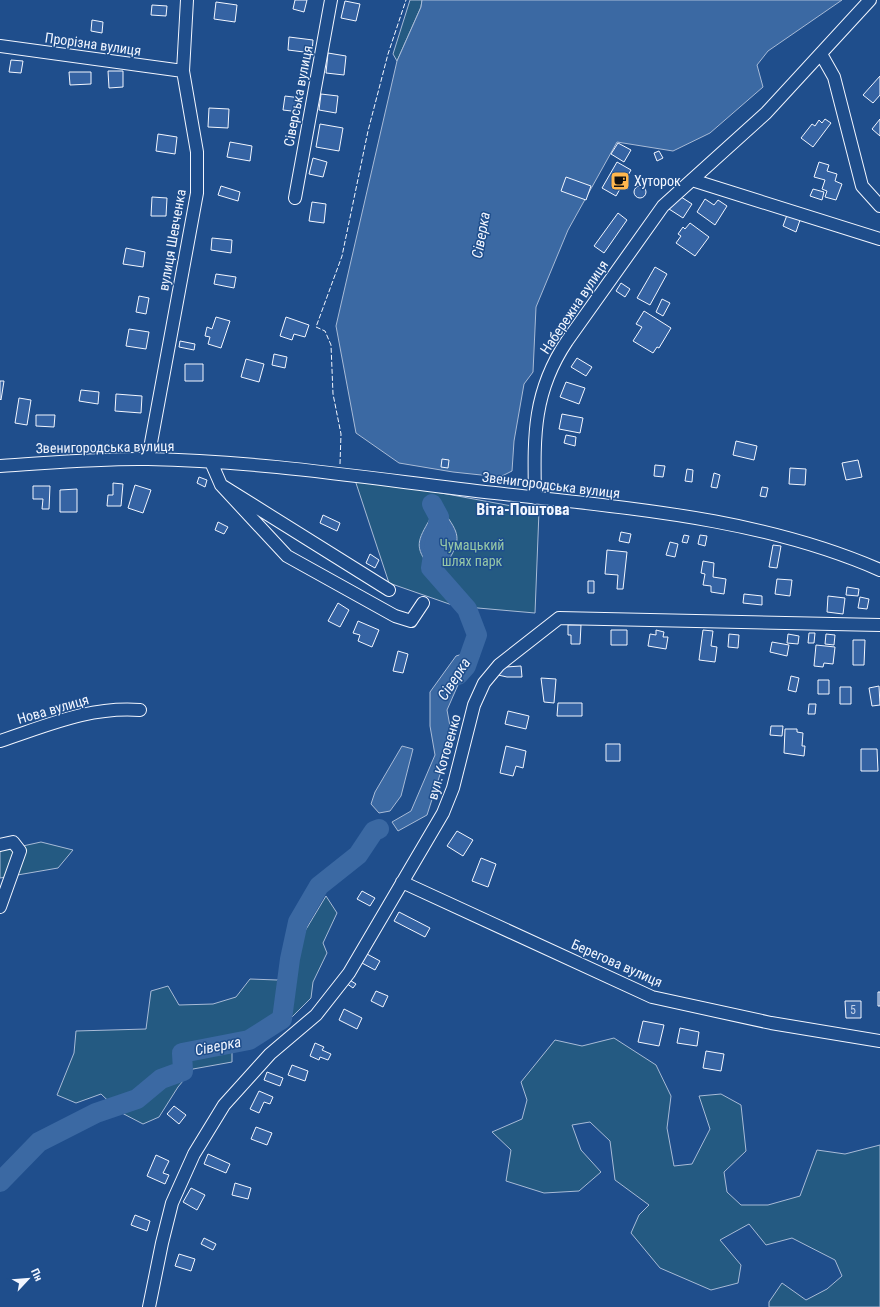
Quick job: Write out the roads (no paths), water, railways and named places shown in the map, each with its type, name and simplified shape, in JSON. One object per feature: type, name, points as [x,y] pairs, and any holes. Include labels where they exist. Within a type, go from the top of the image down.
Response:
[{"type":"street","name":"вулиця Шевченка","points":[[148,459],[197,193],[196,152],[183,71],[187,0]]},
{"type":"street","name":"Сіверська вулиця","points":[[295,198],[332,0]]},
{"type":"street","name":"Набережна вулиця","points":[[536,498],[535,440],[537,414],[547,376],[557,356],[654,217],[671,198],[766,113],[870,0]]},
{"type":"street","name":"Прорізна вулиця","points":[[0,46],[183,71]]},
{"type":"street","points":[[821,54],[831,69],[862,186],[880,206]]},
{"type":"street","points":[[692,180],[879,238]]},
{"type":"street","name":"Звенигородська вулиця","points":[[0,466],[148,459],[211,462],[298,470],[660,512],[732,524],[806,543],[880,570]]},
{"type":"street","points":[[211,462],[221,485],[288,556],[395,616],[411,620],[422,603]]},
{"type":"street","points":[[221,485],[389,590]]},
{"type":"street","name":"вул. Котовенко","points":[[149,1307],[162,1242],[172,1202],[194,1154],[224,1105],[270,1054],[316,1015],[349,973],[439,821],[448,802],[472,712],[484,683],[499,665],[559,618],[880,625]]},
{"type":"street","name":"Нова вулиця","points":[[0,741],[88,712],[126,709],[140,710]]},
{"type":"street","points":[[0,845],[13,842],[20,850],[0,907]]},
{"type":"street","name":"Берегова вулиця","points":[[402,882],[652,997],[771,1023],[880,1041]]},
{"type":"water","points":[[422,0],[842,0],[768,51],[757,65],[763,87],[710,133],[673,151],[617,142],[568,230],[536,307],[533,372],[524,384],[514,441],[512,471],[500,477],[453,472],[399,463],[356,433],[336,326],[397,61],[421,7]]},
{"type":"water","points":[[446,515],[454,528],[457,539],[456,544],[447,563],[431,568],[425,561],[420,549],[420,538],[430,519]]},
{"type":"water","points":[[473,651],[479,656],[468,677],[461,678],[447,710],[452,737],[427,815],[398,831],[392,822],[411,811],[435,755],[430,726],[430,692],[456,656]]},
{"type":"water","points":[[402,746],[413,749],[401,796],[390,811],[379,813],[371,804],[375,792]]},
{"type":"waterway","name":"Сіверка","points":[[432,504],[439,517],[431,568],[467,609],[477,635],[466,666],[458,675]]},
{"type":"waterway","name":"Сіверка","points":[[0,1182],[39,1142],[96,1113],[137,1099],[161,1079],[183,1071],[182,1053],[249,1040],[282,1019],[290,959],[298,922],[319,886],[358,855],[374,831],[379,829]]},
{"type":"place","name":"Хуторок","points":[[620,181]]},
{"type":"district","name":"Віта-Поштова","points":[[523,509]]},
{"type":"park label","name":"Чумацький шлях парк","points":[[472,554]]}]
